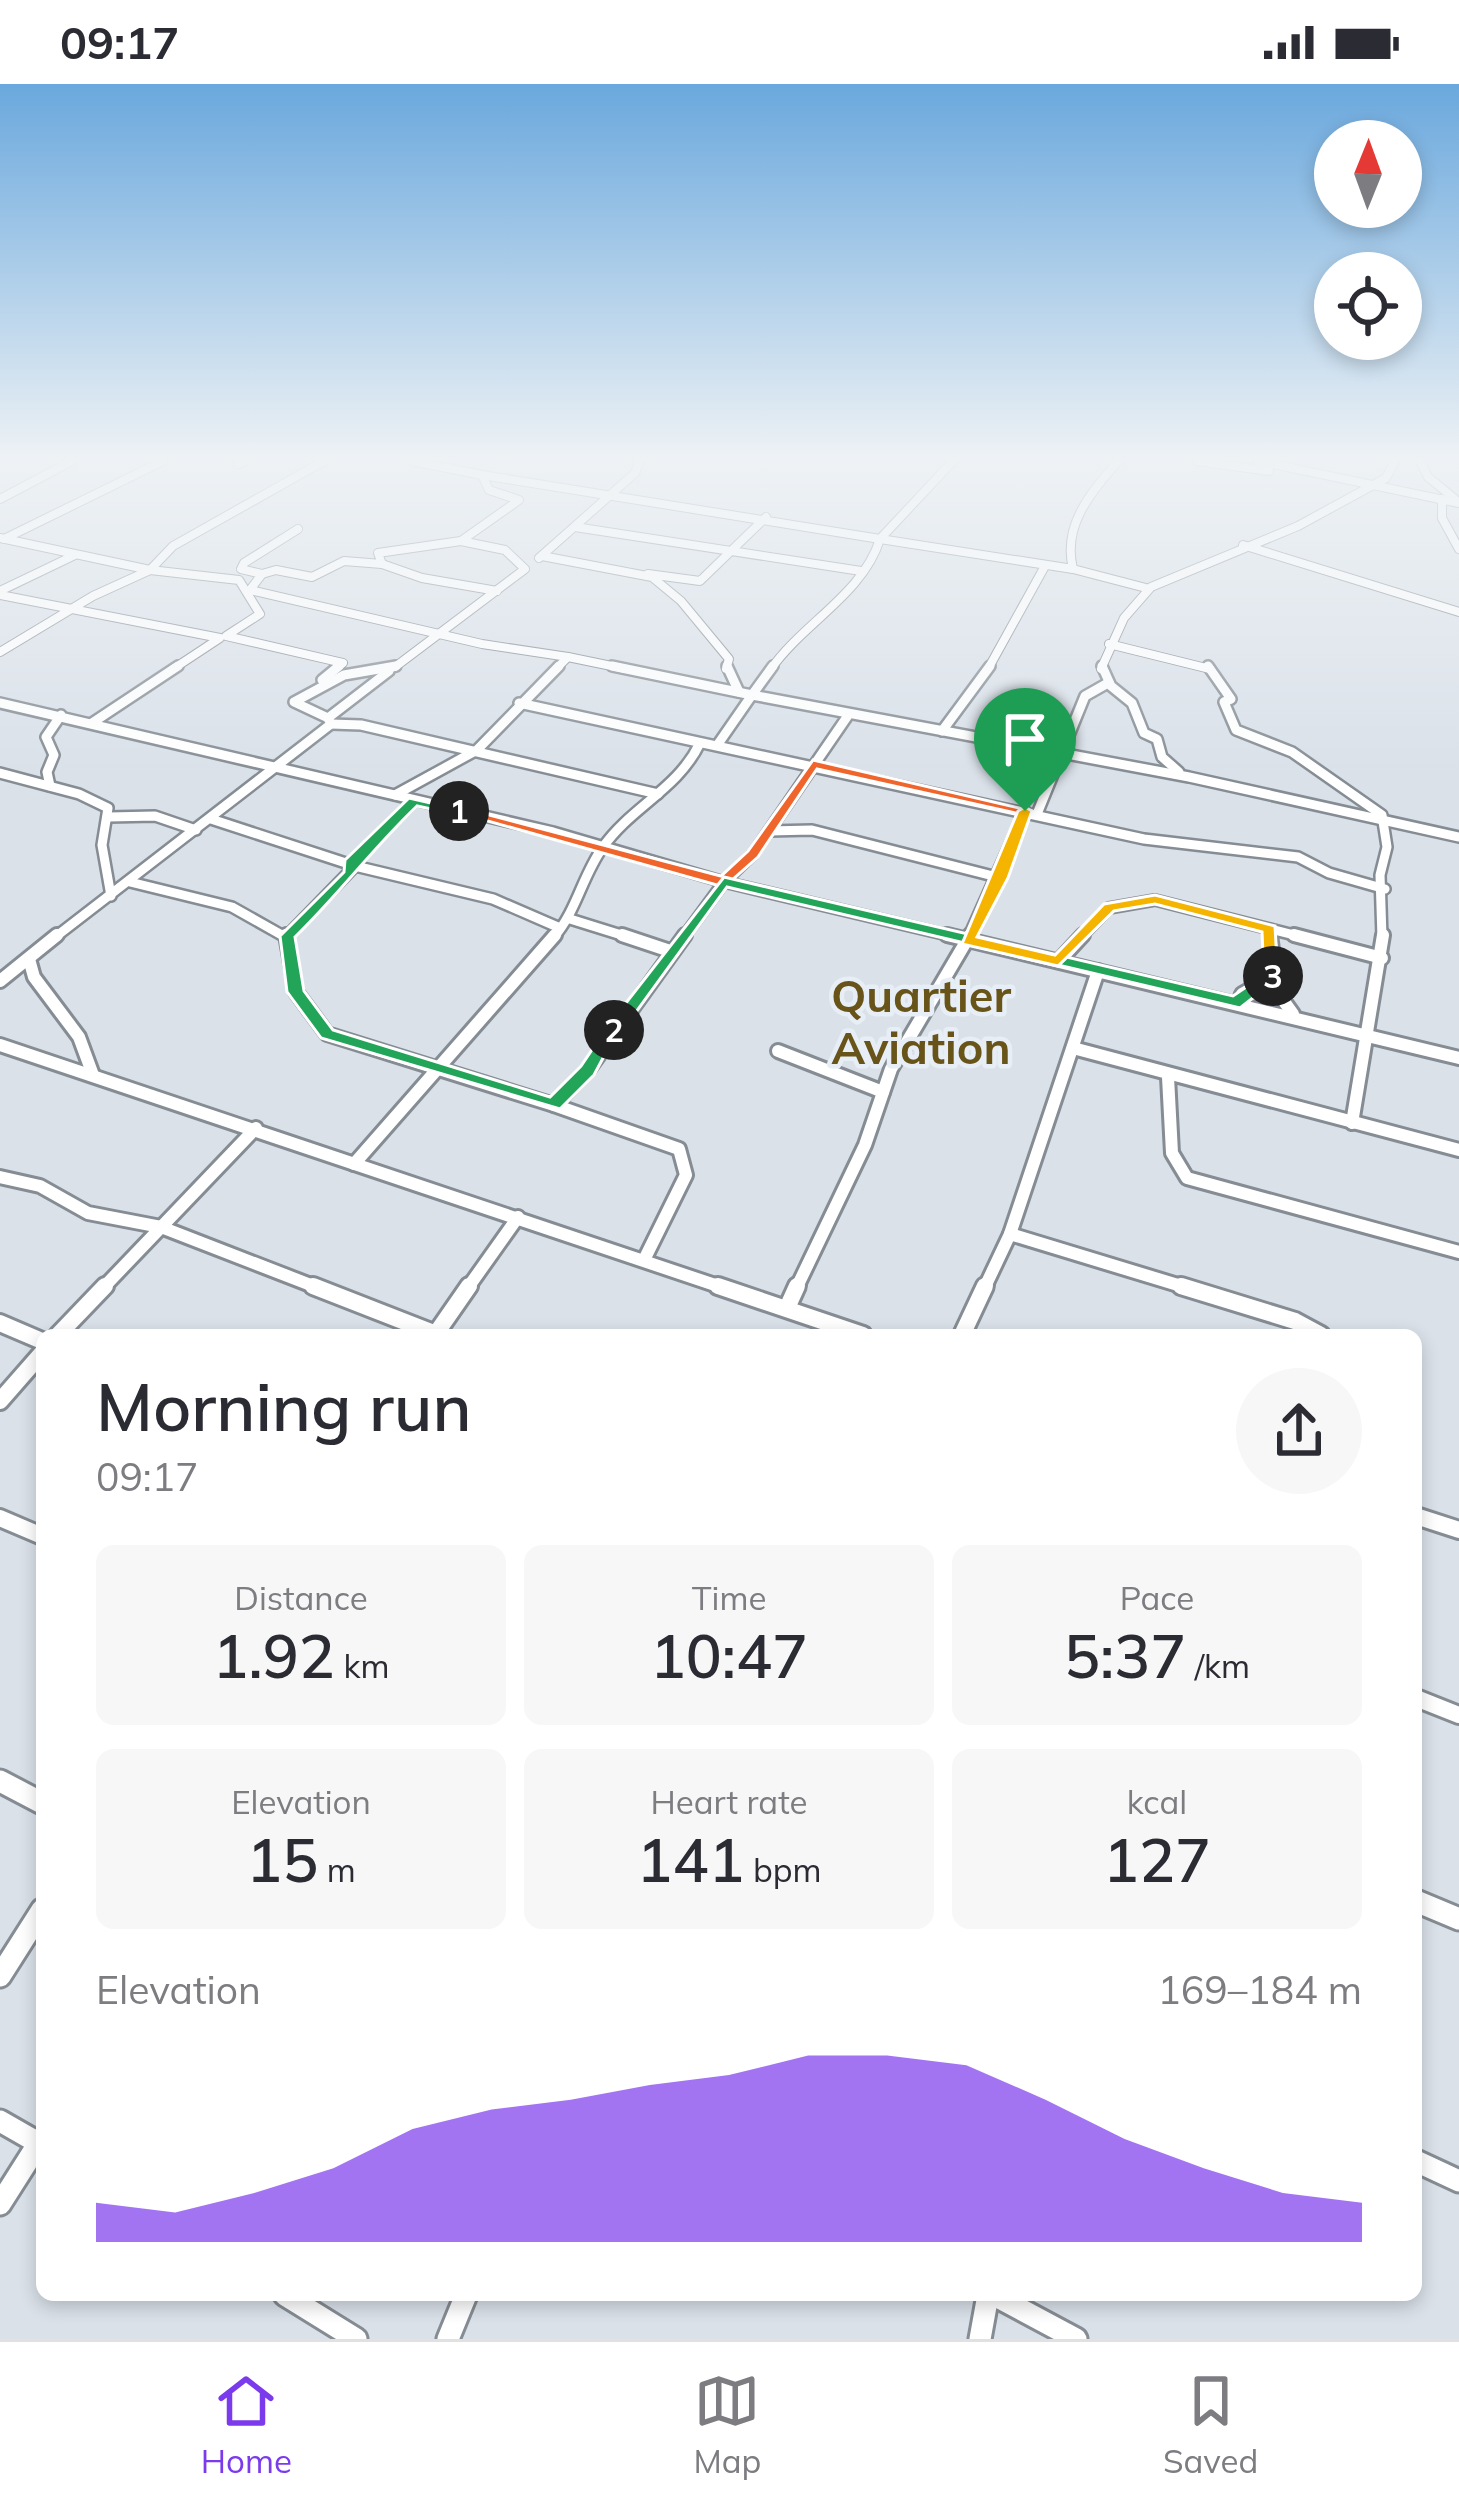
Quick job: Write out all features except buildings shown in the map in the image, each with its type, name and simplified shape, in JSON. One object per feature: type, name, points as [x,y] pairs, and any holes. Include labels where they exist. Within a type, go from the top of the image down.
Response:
[{"type":"street","points":[[0,593],[53,566]]},
{"type":"street","points":[[132,566],[239,580],[250,590],[260,614],[226,636],[343,663],[294,702]]},
{"type":"street","points":[[0,652],[154,566]]},
{"type":"street","points":[[245,566],[241,569],[262,574],[276,570],[312,577],[334,566]]},
{"type":"street","points":[[388,566],[422,578],[497,591]]},
{"type":"street","points":[[0,981],[528,566]]},
{"type":"street","points":[[601,566],[700,580],[713,566]]},
{"type":"street","points":[[833,566],[861,571]]},
{"type":"street","points":[[718,744],[800,633],[834,604],[866,566]]},
{"type":"street","points":[[942,731],[979,686],[1045,566]]},
{"type":"street","points":[[1047,566],[1146,588]]},
{"type":"street","points":[[1189,777],[1171,767],[1157,739],[1144,734],[1132,703],[1108,683],[1101,669],[1109,644],[1146,588],[1195,566]]},
{"type":"street","points":[[1311,566],[1459,612]]},
{"type":"street","points":[[640,573],[681,601],[730,659],[725,672],[739,692]]},
{"type":"street","points":[[250,590],[262,574]]},
{"type":"street","points":[[250,590],[752,695],[1189,777],[1459,837]]},
{"type":"street","points":[[0,593],[220,638],[92,723]]},
{"type":"street","points":[[1109,644],[1192,657],[1207,664],[1232,699],[1225,702],[1226,713],[1236,730],[1292,752],[1378,811],[1384,821],[1388,840],[1380,875],[1384,889],[1382,958],[1352,1123]]},
{"type":"street","points":[[395,795],[476,750],[568,657]]},
{"type":"street","points":[[294,702],[344,675],[395,667]]},
{"type":"street","points":[[787,1308],[865,1145],[913,1027],[968,940],[1085,695],[1108,683]]},
{"type":"street","points":[[294,702],[329,721],[658,794]]},
{"type":"street","points":[[0,703],[395,795],[603,846],[724,882],[1459,1058]]},
{"type":"street","points":[[519,703],[1144,839],[1298,857],[1329,873],[1384,889]]},
{"type":"street","points":[[554,1105],[588,1070],[670,951],[769,831],[849,714]]},
{"type":"street","points":[[50,786],[47,772],[54,755],[45,743],[61,715]]},
{"type":"street","points":[[354,1165],[565,924],[603,846],[686,770],[700,743]]},
{"type":"street","points":[[0,773],[99,801],[109,817],[102,845],[111,896]]},
{"type":"street","points":[[287,936],[414,801]]},
{"type":"street","points":[[109,817],[155,816],[196,830]]},
{"type":"street","points":[[211,818],[352,864],[670,951]]},
{"type":"street","points":[[1388,840],[1420,829]]},
{"type":"street","points":[[769,831],[812,830],[1000,878]]},
{"type":"street","points":[[130,882],[236,908],[287,936]]},
{"type":"street","points":[[1058,961],[1109,908],[1134,900],[1175,904],[1382,958]]},
{"type":"street","points":[[1269,929],[1278,993],[1296,1018]]},
{"type":"street","points":[[287,936],[296,992],[327,1034],[679,1149],[686,1175],[644,1260]]},
{"type":"street","points":[[0,962],[24,963]]},
{"type":"street","points":[[24,963],[79,1037],[93,1075]]},
{"type":"street","points":[[965,1329],[1010,1234],[1098,970]]},
{"type":"street","points":[[1240,1003],[1242,994],[1276,975]]},
{"type":"street","points":[[0,1045],[846,1329]]},
{"type":"street","points":[[1073,1048],[1168,1077],[1459,1150]]},
{"type":"street","points":[[778,1052],[883,1092]]},
{"type":"street","points":[[1168,1077],[1172,1153],[1187,1178],[1459,1252]]},
{"type":"street","points":[[64,1329],[256,1128]]},
{"type":"street","points":[[0,1177],[40,1186],[77,1209],[161,1228],[422,1329]]},
{"type":"street","points":[[439,1329],[518,1217]]},
{"type":"street","points":[[1010,1234],[1310,1329]]},
{"type":"street","points":[[0,1323],[36,1338]]},
{"type":"street","points":[[0,1401],[36,1359]]},
{"type":"street","points":[[0,1518],[36,1534]]},
{"type":"street","points":[[1422,1518],[1459,1530]]},
{"type":"street","points":[[1422,1700],[1459,1714]]},
{"type":"street","points":[[0,1781],[36,1800]]},
{"type":"street","points":[[1422,1903],[1459,1918]]},
{"type":"street","points":[[0,1976],[36,1919]]},
{"type":"street","points":[[0,2121],[36,2139]]},
{"type":"street","points":[[0,2204],[36,2150]]},
{"type":"street","points":[[1422,2164],[1459,2181]]},
{"type":"street","points":[[295,2301],[356,2339]]},
{"type":"street","points":[[448,2339],[464,2301]]},
{"type":"street","points":[[980,2339],[990,2301]]},
{"type":"street","points":[[1003,2301],[1076,2339]]},
{"type":"district","name":"Quartier Aviation","points":[[921,1022]]},
{"type":"route","points":[[1025,811],[813,764],[753,854],[724,882],[554,832],[414,801],[350,863],[355,866],[351,874],[287,936],[291,977],[296,992],[327,1034],[436,1072],[554,1105],[588,1070],[724,882],[968,940],[1098,970],[1240,1003],[1242,994],[1276,975],[1269,929],[1155,900],[1109,908],[1058,961],[968,940],[1010,856],[1025,811]]}]
